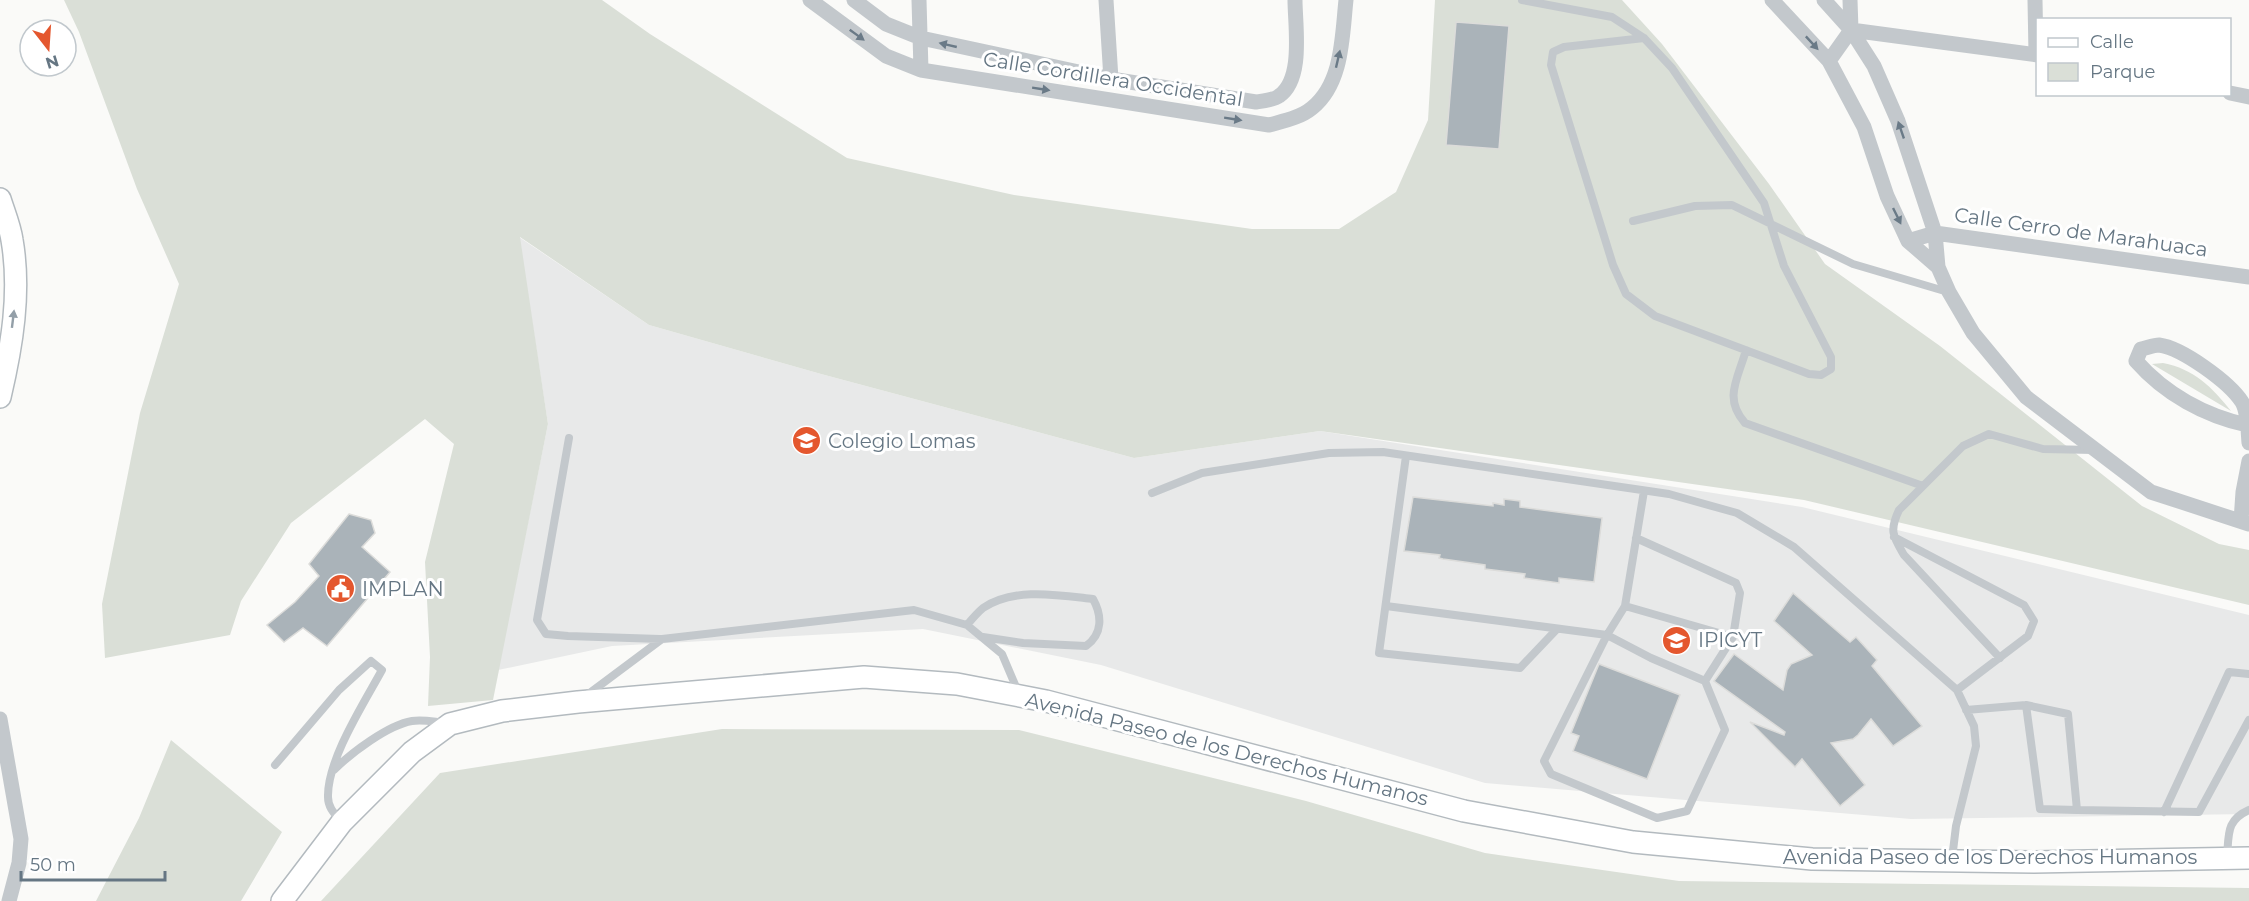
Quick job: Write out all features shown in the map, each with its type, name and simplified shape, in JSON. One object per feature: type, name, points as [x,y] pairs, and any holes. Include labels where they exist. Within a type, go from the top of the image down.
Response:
[{"type":"main road","points":[[0,397],[8,363],[17,291],[12,238],[2,213]]},
{"type":"main road","name":"Avenida Paseo de los Derechos Humanos","points":[[282,901],[342,822],[412,752],[450,724],[502,711],[579,702],[864,677],[957,684],[1046,701],[1464,810],[1633,842],[1812,860],[2034,862],[2249,858]]},
{"type":"street","name":"Calle Cordillera Occidental","points":[[810,0],[886,56],[921,70],[1269,125],[1311,109],[1324,95],[1333,79],[1340,56],[1346,0]]},
{"type":"street","name":"Calle Cordillera Occidental","points":[[854,0],[886,24],[921,38],[1111,79],[1256,102],[1279,97],[1290,85],[1296,59],[1295,0]]},
{"type":"street","points":[[919,0],[921,70]]},
{"type":"street","points":[[1106,0],[1111,79]]},
{"type":"street","points":[[1772,0],[1829,61],[1864,127],[1887,196],[1908,241],[1938,267]]},
{"type":"street","points":[[1824,0],[1851,30],[1874,66],[1898,121],[1935,233],[1938,267],[1949,292],[1972,333],[2026,397],[2151,492],[2245,523],[2243,492],[2249,461]]},
{"type":"street","points":[[1829,61],[1851,30],[1850,0]]},
{"type":"street","points":[[2035,0],[2036,27]]},
{"type":"street","points":[[1851,30],[2036,54]]},
{"type":"street","points":[[2231,94],[2249,98]]},
{"type":"street","name":"Calle Cerro de Marahuaca","points":[[1908,241],[1935,233],[2249,277]]},
{"type":"street","points":[[2247,425],[2224,420],[2174,394],[2149,376],[2136,361],[2141,349],[2158,345],[2177,352],[2210,370],[2242,403],[2247,425],[2249,443]]},
{"type":"street","points":[[0,719],[21,839],[19,863],[9,901]]},
{"type":"lane","points":[[1522,0],[1612,17],[1644,38],[1679,78],[1764,203],[1784,266],[1831,357],[1831,369],[1821,375],[1809,374],[1655,316],[1626,294],[1613,265],[1551,65],[1553,52],[1564,47],[1644,38]]},
{"type":"lane","points":[[1633,221],[1695,206],[1732,205],[1853,264],[1949,292]]},
{"type":"lane","points":[[1746,350],[1732,397],[1736,412],[1745,423],[1923,486]]},
{"type":"lane","points":[[2000,658],[1904,555],[1894,537],[1893,524],[1899,510],[1963,446],[1989,434],[2043,448],[2096,450]]},
{"type":"lane","points":[[568,438],[537,620],[546,634],[662,639],[914,610],[967,625],[982,637],[1002,654],[1020,696]]},
{"type":"lane","points":[[1152,492],[1202,473],[1329,453],[1383,452],[1670,494],[1737,513],[1794,547],[1957,690],[1974,726],[1976,746],[1956,826],[1951,861]]},
{"type":"lane","points":[[1406,456],[1379,653],[1520,668],[1557,629]]},
{"type":"lane","points":[[1386,606],[1607,635],[1651,658],[1705,681],[1725,730],[1687,811],[1657,818],[1551,774],[1544,761],[1607,635],[1625,606],[1644,490]]},
{"type":"lane","points":[[1894,537],[2024,605],[2034,621],[2028,636],[1957,690]]},
{"type":"lane","points":[[1636,538],[1736,583],[1740,593],[1733,637],[1705,681]]},
{"type":"lane","points":[[967,625],[983,609],[1003,600],[1023,595],[1060,595],[1093,599],[1100,612],[1096,636],[1086,646],[1023,643],[982,637]]},
{"type":"lane","points":[[1625,606],[1733,637]]},
{"type":"lane","points":[[579,702],[662,639]]},
{"type":"lane","points":[[275,765],[339,690],[371,661],[382,670],[350,729],[331,774],[328,798],[331,810],[342,822]]},
{"type":"lane","points":[[2164,812],[2229,672],[2249,674]]},
{"type":"lane","points":[[1966,710],[2026,705],[2068,714],[2078,810]]},
{"type":"lane","points":[[2026,705],[2040,809],[2199,812],[2249,720]]},
{"type":"lane","points":[[331,774],[347,758],[391,729],[410,721],[422,720],[450,724]]},
{"type":"lane","points":[[2226,858],[2230,825],[2238,815],[2249,810]]},
{"type":"shaded area","name":"IPICYT","points":[[519,237],[649,325],[1134,458],[1320,431],[1802,507],[2249,615],[2249,814],[1911,819],[1485,783],[1101,665],[923,629],[612,646],[498,670],[548,424]]},
{"type":"green space","points":[[64,0],[602,0],[650,34],[847,158],[1014,195],[1252,229],[1339,229],[1396,192],[1428,120],[1435,0],[1622,0],[1662,44],[1769,184],[1825,264],[1940,346],[2142,506],[2219,544],[2249,550],[2249,605],[1804,500],[1320,431],[1134,458],[649,325],[520,237],[548,424],[493,700],[428,706],[430,657],[425,562],[454,444],[425,419],[291,523],[241,601],[230,635],[105,658],[102,604],[140,413],[179,284],[137,189],[78,30],[78,18],[72,18]]},
{"type":"green space","points":[[2163,363],[2184,370],[2202,380],[2231,411],[2152,364]]},
{"type":"green space","points":[[722,729],[1019,730],[1306,801],[1485,853],[1679,881],[2249,888],[2249,901],[321,901],[440,773]]},
{"type":"green space","points":[[171,740],[282,832],[241,901],[96,901],[139,818]]},
{"type":"building","points":[[1456,22],[1509,26],[1499,149],[1446,145]]},
{"type":"building","points":[[1413,497],[1493,506],[1493,503],[1504,505],[1504,499],[1520,501],[1520,507],[1602,518],[1594,582],[1559,578],[1559,583],[1524,578],[1525,574],[1485,569],[1485,565],[1443,559],[1439,558],[1440,555],[1404,551]]},
{"type":"building","name":"IMPLAN","points":[[349,514],[371,520],[375,533],[362,547],[390,572],[327,646],[303,628],[284,642],[267,625],[295,602],[319,576],[309,564]]},
{"type":"building","points":[[1793,593],[1850,642],[1856,637],[1877,660],[1872,666],[1922,726],[1893,746],[1871,719],[1853,739],[1831,743],[1865,785],[1840,806],[1802,759],[1795,767],[1750,722],[1784,735],[1785,732],[1714,681],[1734,654],[1783,690],[1787,670],[1791,664],[1812,655],[1774,621]]},
{"type":"building","points":[[1599,664],[1680,695],[1647,779],[1573,751],[1579,736],[1571,733]]},
{"type":"place","name":"Colegio Lomas","points":[[807,441]]},
{"type":"place","name":"IMPLAN","points":[[341,589]]},
{"type":"place","name":"IPICYT","points":[[1677,640]]}]
